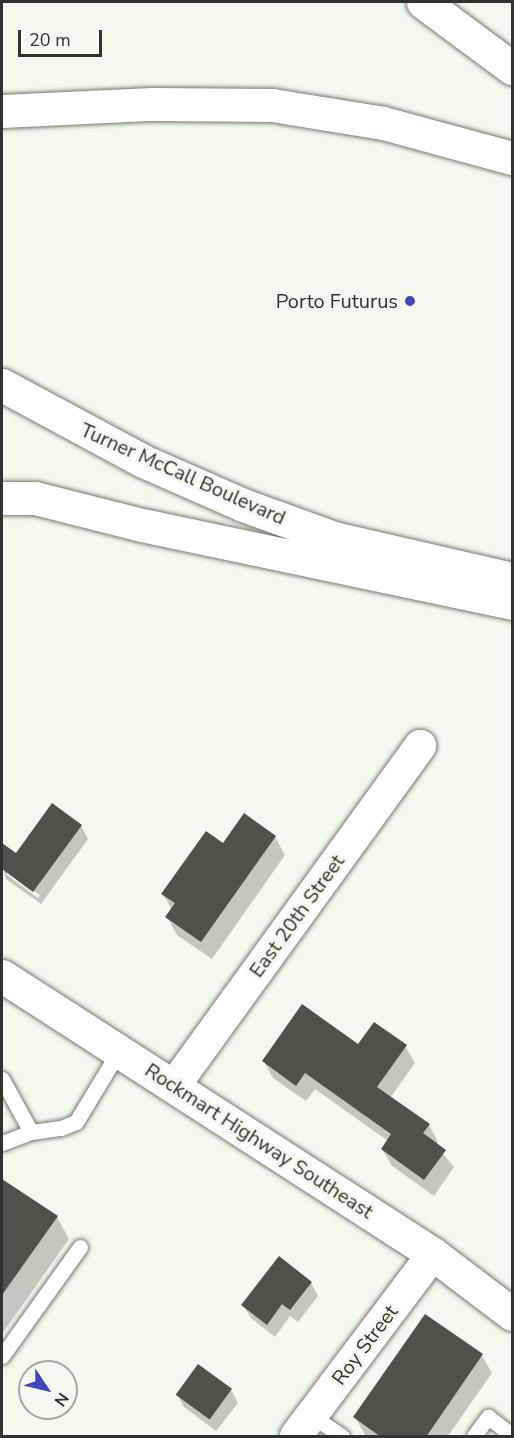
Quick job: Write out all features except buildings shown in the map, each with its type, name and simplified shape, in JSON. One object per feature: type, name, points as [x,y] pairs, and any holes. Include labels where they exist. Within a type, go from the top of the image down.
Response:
[{"type":"main road","points":[[423,2],[513,68]]},
{"type":"main road","points":[[2,111],[153,104],[272,105],[383,123],[513,158]]},
{"type":"main road","name":"Turner McCall Boulevard","points":[[2,385],[143,461],[243,505],[334,538],[513,579]]},
{"type":"main road","points":[[2,498],[35,498],[154,528],[513,603]]},
{"type":"main road","name":"Rockmart Highway Southeast","points":[[2,976],[433,1254],[513,1314]]},
{"type":"street","name":"East 20th Street","points":[[174,1086],[420,746]]},
{"type":"street","name":"Roy Street","points":[[304,1426],[433,1254]]},
{"type":"lane","points":[[2,1143],[31,1132],[76,1122],[119,1051]]},
{"type":"lane","points":[[2,1079],[31,1132]]},
{"type":"lane","points":[[2,1356],[80,1247]]},
{"type":"lane","points":[[474,1437],[488,1417],[513,1435]]},
{"type":"lane","points":[[304,1426],[342,1437]]},
{"type":"place","name":"Porto Futurus","points":[[410,301]]}]
